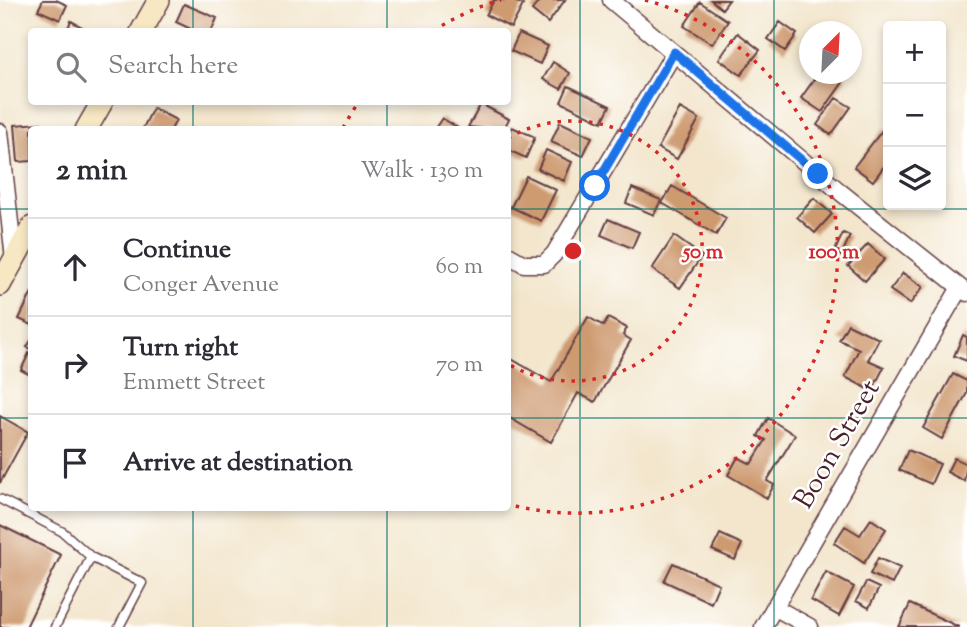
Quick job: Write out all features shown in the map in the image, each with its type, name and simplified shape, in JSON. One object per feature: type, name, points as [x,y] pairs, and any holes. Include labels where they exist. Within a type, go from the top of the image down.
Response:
[{"type":"street","points":[[143,28],[159,0]]},
{"type":"street","points":[[611,0],[963,291]]},
{"type":"street","points":[[511,257],[524,264],[544,264],[554,254],[674,52]]},
{"type":"street","points":[[88,126],[100,105]]},
{"type":"street","points":[[0,132],[14,259]]},
{"type":"street","points":[[0,285],[28,235]]},
{"type":"street","name":"Boon Street","points":[[763,627],[963,291]]},
{"type":"street","points":[[774,607],[810,627]]},
{"type":"lane","points":[[0,499],[63,532],[91,557],[142,583],[119,627]]},
{"type":"lane","points":[[55,627],[91,557]]},
{"type":"building","points":[[43,0],[56,0],[67,5],[60,20],[38,10]]},
{"type":"building","points":[[494,0],[513,0],[523,5],[511,28],[486,15]]},
{"type":"building","points":[[540,0],[565,0],[548,23],[532,10]]},
{"type":"building","points":[[711,0],[729,0],[722,9]]},
{"type":"building","points":[[700,2],[728,21],[712,44],[684,26]]},
{"type":"building","points":[[184,4],[217,18],[213,28],[189,28],[176,22]]},
{"type":"building","points":[[71,21],[84,28],[68,28]]},
{"type":"building","points":[[780,22],[797,34],[785,51],[768,39]]},
{"type":"building","points":[[519,33],[548,46],[540,64],[511,51]]},
{"type":"building","points":[[738,33],[760,50],[741,75],[719,59]]},
{"type":"building","points":[[553,62],[570,73],[561,89],[543,79]]},
{"type":"building","points":[[811,84],[842,84],[822,112],[801,98]]},
{"type":"building","points":[[568,86],[610,106],[602,122],[561,102]]},
{"type":"building","points":[[836,98],[851,107],[831,135],[817,125]]},
{"type":"building","points":[[480,105],[509,119],[505,126],[469,126]]},
{"type":"building","points":[[153,108],[176,120],[173,126],[144,126]]},
{"type":"building","points":[[680,108],[699,119],[677,159],[658,148]]},
{"type":"building","points":[[442,118],[455,126],[437,126]]},
{"type":"building","points":[[560,122],[592,137],[583,156],[551,142]]},
{"type":"building","points":[[41,123],[41,126],[28,126],[28,161],[18,162],[15,125]]},
{"type":"building","points":[[512,127],[535,137],[526,158],[511,151]]},
{"type":"building","points":[[883,129],[883,168],[873,181],[854,167]]},
{"type":"building","points":[[546,150],[572,162],[564,181],[538,169]]},
{"type":"building","points":[[526,176],[556,190],[541,221],[511,207]]},
{"type":"building","points":[[672,186],[726,218],[716,235],[662,203]]},
{"type":"building","points":[[632,188],[661,200],[654,215],[626,203]]},
{"type":"building","points":[[814,198],[832,214],[815,233],[797,217]]},
{"type":"building","points":[[608,219],[639,232],[632,248],[601,235]]},
{"type":"building","points":[[843,233],[850,236],[841,256],[834,253]]},
{"type":"building","points":[[674,236],[702,256],[680,288],[652,269]]},
{"type":"building","points":[[868,244],[885,259],[865,281],[848,266]]},
{"type":"building","points":[[903,273],[923,287],[910,304],[890,290]]},
{"type":"building","points":[[28,300],[28,323],[19,319]]},
{"type":"building","points":[[588,317],[604,326],[608,318],[627,328],[623,335],[631,340],[595,402],[578,393],[551,442],[511,419],[511,359],[551,382]]},
{"type":"building","points":[[848,324],[879,339],[868,360],[884,367],[872,391],[845,377],[859,349],[839,340]]},
{"type":"building","points":[[963,335],[967,337],[967,361],[954,356]]},
{"type":"building","points":[[28,355],[28,374],[21,370]]},
{"type":"building","points":[[953,374],[967,381],[967,393],[942,439],[923,428]]},
{"type":"building","points":[[0,416],[28,432],[0,483]]},
{"type":"building","points":[[768,418],[795,435],[767,481],[774,485],[767,498],[728,475],[738,457],[751,464],[766,440],[758,436]]},
{"type":"building","points":[[908,450],[940,464],[931,484],[899,470]]},
{"type":"building","points":[[954,458],[967,464],[964,481],[947,472]]},
{"type":"building","points":[[871,519],[886,529],[864,563],[834,543],[845,526],[860,535]]},
{"type":"building","points":[[0,525],[61,555],[26,627],[0,627]]},
{"type":"building","points":[[720,534],[742,544],[735,560],[712,550]]},
{"type":"building","points":[[878,558],[900,568],[892,584],[870,574]]},
{"type":"building","points":[[673,563],[719,584],[711,603],[664,581]]},
{"type":"building","points":[[826,572],[854,587],[839,616],[811,600]]},
{"type":"building","points":[[866,582],[879,588],[869,608],[856,601]]},
{"type":"building","points":[[910,604],[959,627],[899,627]]},
{"type":"route","points":[[595,186],[674,52],[818,174]]}]
